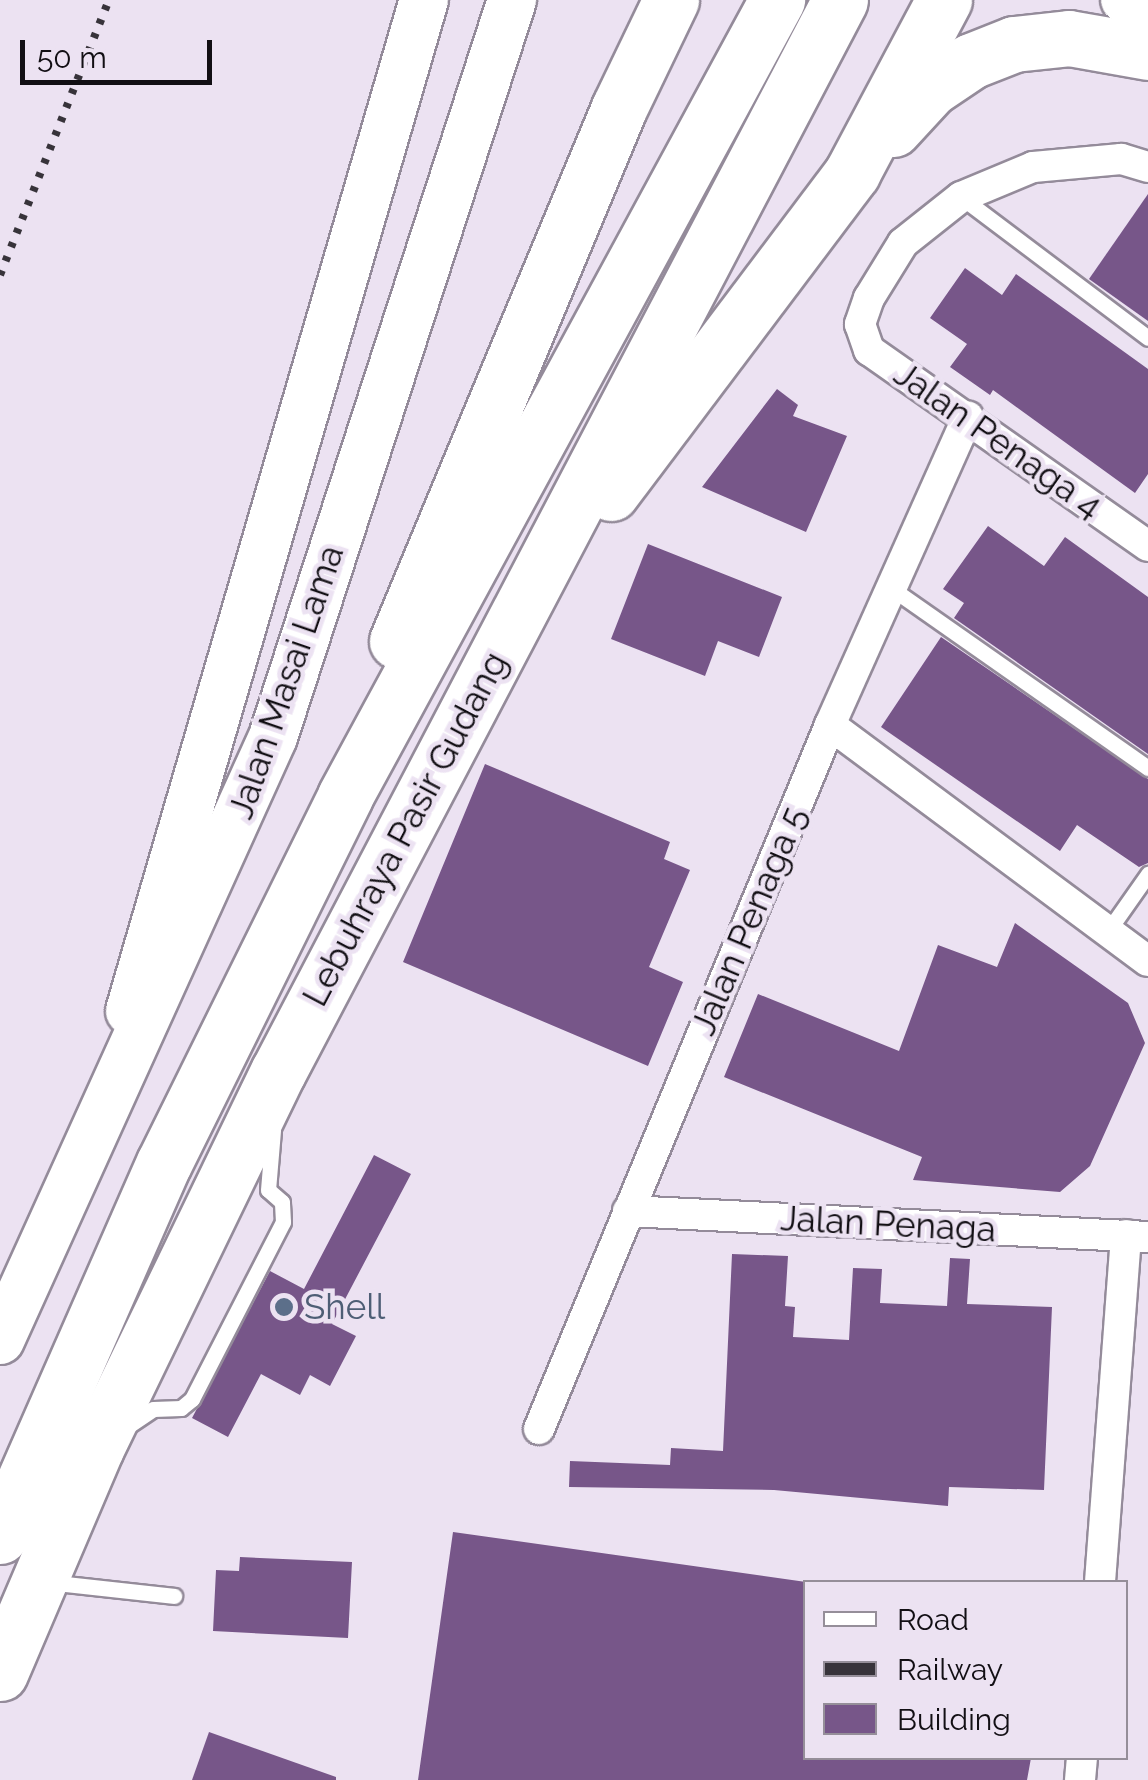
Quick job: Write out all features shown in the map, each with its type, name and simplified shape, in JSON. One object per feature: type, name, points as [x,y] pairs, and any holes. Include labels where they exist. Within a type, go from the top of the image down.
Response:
[{"type":"highway","points":[[346,796],[406,613],[619,108],[672,0]]},
{"type":"highway","name":"Lebuhraya Pasir Gudang","points":[[0,1536],[164,1163],[346,796],[777,0]]},
{"type":"highway","name":"Lebuhraya Pasir Gudang","points":[[0,1672],[96,1448],[278,1072],[840,0]]},
{"type":"highway","points":[[852,173],[944,0]]},
{"type":"highway","points":[[480,684],[609,496],[852,173],[931,88],[971,61],[1014,44],[1069,38],[1148,52]]},
{"type":"main road","points":[[106,1116],[179,828],[424,0]]},
{"type":"main road","name":"Jalan Masai Lama","points":[[0,1340],[226,852],[273,737],[512,0]]},
{"type":"main road","points":[[1122,0],[1148,20]]},
{"type":"main road","points":[[179,828],[192,856],[226,852]]},
{"type":"street","points":[[961,197],[1033,166],[1121,159],[1148,167]]},
{"type":"street","name":"Jalan Penaga 4","points":[[961,197],[903,243],[869,298],[860,324],[869,350],[1148,546]]},
{"type":"street","name":"Jalan Penaga 5","points":[[539,1428],[830,725],[968,416]]},
{"type":"street","points":[[830,725],[1148,961]]},
{"type":"street","name":"Jalan Penaga","points":[[628,1212],[1137,1236]]},
{"type":"street","points":[[1100,1580],[1137,1236]]},
{"type":"lane","points":[[961,197],[1148,338]]},
{"type":"lane","points":[[891,588],[1148,768]]},
{"type":"lane","points":[[1108,931],[1148,874]]},
{"type":"lane","points":[[39,1581],[174,1596]]},
{"type":"building","points":[[1148,194],[1148,321],[1089,279]]},
{"type":"building","points":[[965,268],[1002,295],[1016,274],[1148,369],[1148,474],[1135,493],[993,390],[990,395],[950,367],[967,344],[930,318]]},
{"type":"building","points":[[777,389],[798,405],[793,416],[847,436],[806,532],[702,487]]},
{"type":"building","points":[[988,526],[1044,566],[1065,537],[1148,597],[1148,754],[954,618],[964,603],[943,589]]},
{"type":"building","points":[[648,544],[782,597],[759,657],[718,641],[705,676],[611,639]]},
{"type":"building","points":[[941,637],[1148,779],[1148,863],[1139,867],[1077,825],[1060,851],[881,727]]},
{"type":"building","points":[[485,764],[670,842],[664,859],[690,870],[649,967],[683,982],[648,1066],[403,962]]},
{"type":"building","points":[[1015,923],[1128,1003],[1145,1043],[1090,1166],[1060,1192],[913,1180],[922,1157],[724,1077],[758,994],[899,1051],[938,945],[997,967]]},
{"type":"building","points":[[374,1155],[411,1174],[332,1324],[356,1336],[330,1386],[310,1375],[300,1395],[261,1374],[228,1437],[192,1418],[270,1271],[304,1289]]},
{"type":"building","points":[[732,1254],[788,1256],[785,1306],[795,1307],[793,1337],[849,1340],[853,1268],[882,1269],[880,1303],[947,1306],[950,1258],[970,1259],[967,1304],[1052,1307],[1044,1490],[949,1487],[948,1506],[774,1490],[569,1487],[570,1461],[670,1465],[671,1448],[723,1451]]},
{"type":"building","points":[[453,1532],[803,1582],[803,1760],[1031,1760],[1027,1780],[418,1780]]},
{"type":"building","points":[[240,1557],[352,1562],[348,1638],[213,1631],[216,1570],[239,1571]]},
{"type":"building","points":[[209,1732],[336,1777],[336,1780],[192,1780]]},
{"type":"railway","points":[[0,275],[109,0]]},
{"type":"place","name":"Shell","points":[[284,1307]]}]
